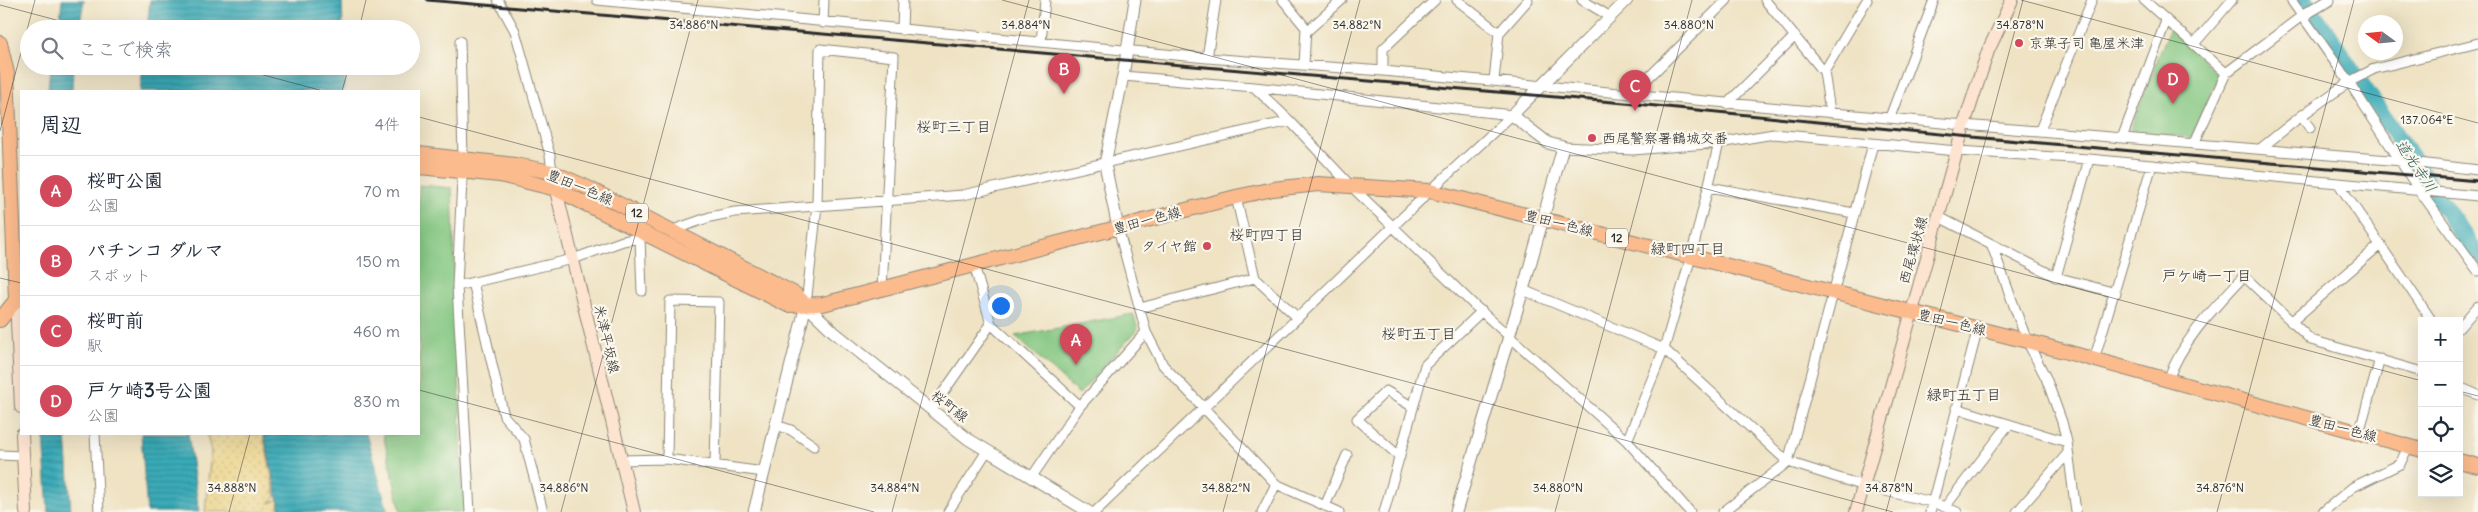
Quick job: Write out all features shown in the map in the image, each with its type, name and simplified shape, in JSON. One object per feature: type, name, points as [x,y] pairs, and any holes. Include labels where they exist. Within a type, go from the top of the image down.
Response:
[{"type":"main road","name":"西尾環状線","points":[[1856,512],[1964,125],[1988,51],[2012,0]]},
{"type":"main road","points":[[0,43],[7,73],[4,93],[10,111],[17,169],[16,300],[20,386]]},
{"type":"main road","points":[[4,93],[20,101]]},
{"type":"main road","name":"豊田一色線","points":[[420,154],[556,189],[646,238],[788,305],[823,304],[1236,196],[1309,185],[1350,185],[1430,191],[1978,328],[2415,449]]},
{"type":"main road","name":"豊田一色線","points":[[420,167],[458,164],[552,172],[586,187],[795,294],[806,305]]},
{"type":"main road","name":"米津平坂線","points":[[552,172],[634,512]]},
{"type":"main road","points":[[0,320],[16,300]]},
{"type":"main road","points":[[22,435],[26,512]]},
{"type":"main road","points":[[2463,462],[2478,466]]},
{"type":"street","points":[[498,0],[515,31],[550,154],[552,172]]},
{"type":"street","points":[[597,0],[1126,51],[1494,80],[1727,104],[1830,111],[1964,125],[2402,161],[2478,170]]},
{"type":"street","points":[[823,23],[824,0]]},
{"type":"street","points":[[902,30],[903,0]]},
{"type":"street","points":[[1041,42],[1045,0]]},
{"type":"street","points":[[1135,0],[1123,76],[1105,164],[1118,228],[1146,332],[1163,365],[1276,484],[1339,512]]},
{"type":"street","points":[[1207,58],[1216,0]]},
{"type":"street","points":[[1283,0],[1306,28],[1304,65]]},
{"type":"street","points":[[1306,32],[1342,0]]},
{"type":"street","points":[[1383,71],[1383,49],[1436,0]]},
{"type":"street","points":[[1457,0],[1499,32]]},
{"type":"street","points":[[1494,80],[1499,32],[1528,0]]},
{"type":"street","points":[[1582,0],[1609,16]]},
{"type":"street","points":[[1095,512],[1394,225],[1512,115],[1627,0]]},
{"type":"street","points":[[1632,94],[1727,0]]},
{"type":"street","points":[[1765,0],[1824,72],[1830,111]]},
{"type":"street","points":[[1824,72],[1867,0]]},
{"type":"street","points":[[1890,117],[1934,0]]},
{"type":"street","points":[[2040,130],[2092,0]]},
{"type":"street","points":[[2194,44],[2232,0]]},
{"type":"street","points":[[2291,0],[2350,82],[2421,190],[2478,271]]},
{"type":"street","points":[[2148,1],[2166,21],[2226,72]]},
{"type":"street","points":[[2194,144],[2226,72],[2303,15],[2326,2]]},
{"type":"street","points":[[2122,138],[2166,21]]},
{"type":"street","points":[[1727,104],[1795,36]]},
{"type":"street","points":[[460,41],[457,286],[470,512]]},
{"type":"street","points":[[2260,149],[2301,116],[2350,82],[2374,69],[2478,43]]},
{"type":"street","points":[[754,512],[806,305],[817,206],[820,48],[894,57],[882,289]]},
{"type":"street","points":[[1123,76],[1254,87],[1512,115],[1548,143],[1563,147],[1633,150],[1719,143],[1774,134],[1957,151],[2090,159],[2478,196]]},
{"type":"street","points":[[1254,87],[1290,121],[1350,185],[1394,225],[1482,312],[1627,441],[1690,512]]},
{"type":"street","points":[[2301,116],[2310,128]]},
{"type":"street","points":[[457,286],[573,258],[622,241],[646,238],[673,231],[710,216],[735,212],[963,195],[1290,121]]},
{"type":"street","points":[[1627,441],[1664,349],[1691,257],[1719,143]]},
{"type":"street","points":[[1723,512],[1788,462],[1873,144]]},
{"type":"street","points":[[1456,512],[1523,290],[1541,218],[1563,147]]},
{"type":"street","points":[[2056,277],[2090,159]]},
{"type":"street","points":[[2094,360],[2116,293],[2152,165]]},
{"type":"street","points":[[2338,183],[2429,317]]},
{"type":"street","points":[[1709,187],[1854,213]]},
{"type":"street","points":[[1236,196],[1255,278],[1298,318]]},
{"type":"street","points":[[1939,217],[1992,246],[2056,277],[2116,293]]},
{"type":"street","points":[[642,291],[646,238]]},
{"type":"street","points":[[2291,322],[2381,244]]},
{"type":"street","points":[[1992,246],[2027,341],[2046,378],[2067,442],[2067,454],[2076,512]]},
{"type":"street","points":[[974,265],[991,324],[1080,406]]},
{"type":"street","points":[[2168,380],[2172,368],[2208,315],[2244,276],[2311,340],[2418,371]]},
{"type":"street","points":[[1140,308],[1255,278]]},
{"type":"street","points":[[473,282],[504,416],[524,439],[542,512]]},
{"type":"street","points":[[1523,290],[1664,349],[1788,462],[1864,486],[1932,502],[1957,512]]},
{"type":"street","points":[[667,459],[670,301],[719,302],[714,465]]},
{"type":"street","name":"桜町線","points":[[806,305],[834,332],[968,439],[1090,512]]},
{"type":"street","points":[[2463,323],[2478,306]]},
{"type":"street","points":[[1384,512],[1425,365],[1482,312]]},
{"type":"street","points":[[931,410],[991,324]]},
{"type":"street","points":[[1930,512],[1978,328]]},
{"type":"street","points":[[1031,478],[1080,406],[1146,332]]},
{"type":"street","points":[[2359,433],[2380,359]]},
{"type":"street","points":[[2463,389],[2478,395]]},
{"type":"street","points":[[1400,457],[1357,419],[1386,391],[1413,407]]},
{"type":"street","points":[[1956,408],[2067,442]]},
{"type":"street","points":[[1945,507],[2009,424]]},
{"type":"street","points":[[776,425],[791,430],[814,446]]},
{"type":"street","points":[[94,435],[99,512]]},
{"type":"street","points":[[2323,512],[2353,487],[2400,464],[2415,449]]},
{"type":"street","points":[[948,512],[987,451]]},
{"type":"street","points":[[2017,512],[2067,454]]},
{"type":"street","points":[[0,455],[23,456]]},
{"type":"street","points":[[1325,506],[1347,455]]},
{"type":"street","points":[[620,460],[667,459],[764,472]]},
{"type":"street","points":[[1262,512],[1276,484]]},
{"type":"green space","points":[[2169,30],[2219,75],[2191,137],[2129,133]]},
{"type":"green space","points":[[420,185],[452,188],[462,462],[466,512],[401,512],[383,435],[420,435]]},
{"type":"green space","points":[[1133,314],[1138,329],[1079,394],[1015,336]]},
{"type":"sand","points":[[207,435],[263,435],[276,497],[269,503],[279,499],[280,512],[205,512],[211,452]]},
{"type":"water","points":[[62,0],[84,0],[81,20],[60,20]]},
{"type":"water","points":[[150,0],[342,0],[343,20],[148,20]]},
{"type":"water","points":[[49,75],[73,75],[72,90],[48,90]]},
{"type":"water","points":[[142,75],[346,75],[343,90],[140,90]]},
{"type":"water","points":[[43,435],[66,435],[71,512],[48,512]]},
{"type":"water","points":[[141,435],[188,435],[199,512],[147,512]]},
{"type":"water","points":[[264,435],[366,435],[388,512],[281,512]]},
{"type":"waterway","name":"道光寺川","points":[[2304,0],[2478,257]]},
{"type":"railway","points":[[427,0],[1636,104],[1961,136],[2478,181]]},
{"type":"place","name":"京菓子司 亀屋米津","points":[[2019,43]]},
{"type":"place","name":"パチンコ ダルマ","points":[[1064,94]]},
{"type":"place","name":"戸ケ崎3号公園","points":[[2173,104]]},
{"type":"place","name":"桜町前","points":[[1635,111]]},
{"type":"place","name":"西尾警察署鶴城交番","points":[[1592,138]]},
{"type":"place","name":"タイヤ館","points":[[1207,246]]},
{"type":"place","name":"桜町公園","points":[[1076,365]]},
{"type":"district","name":"桜町三丁目","points":[[954,127]]},
{"type":"district","name":"桜町四丁目","points":[[1267,235]]},
{"type":"district","name":"緑町四丁目","points":[[1688,249]]},
{"type":"district","name":"戸ケ崎一丁目","points":[[2207,276]]},
{"type":"district","name":"桜町五丁目","points":[[1419,334]]},
{"type":"district","name":"緑町五丁目","points":[[1964,395]]}]
